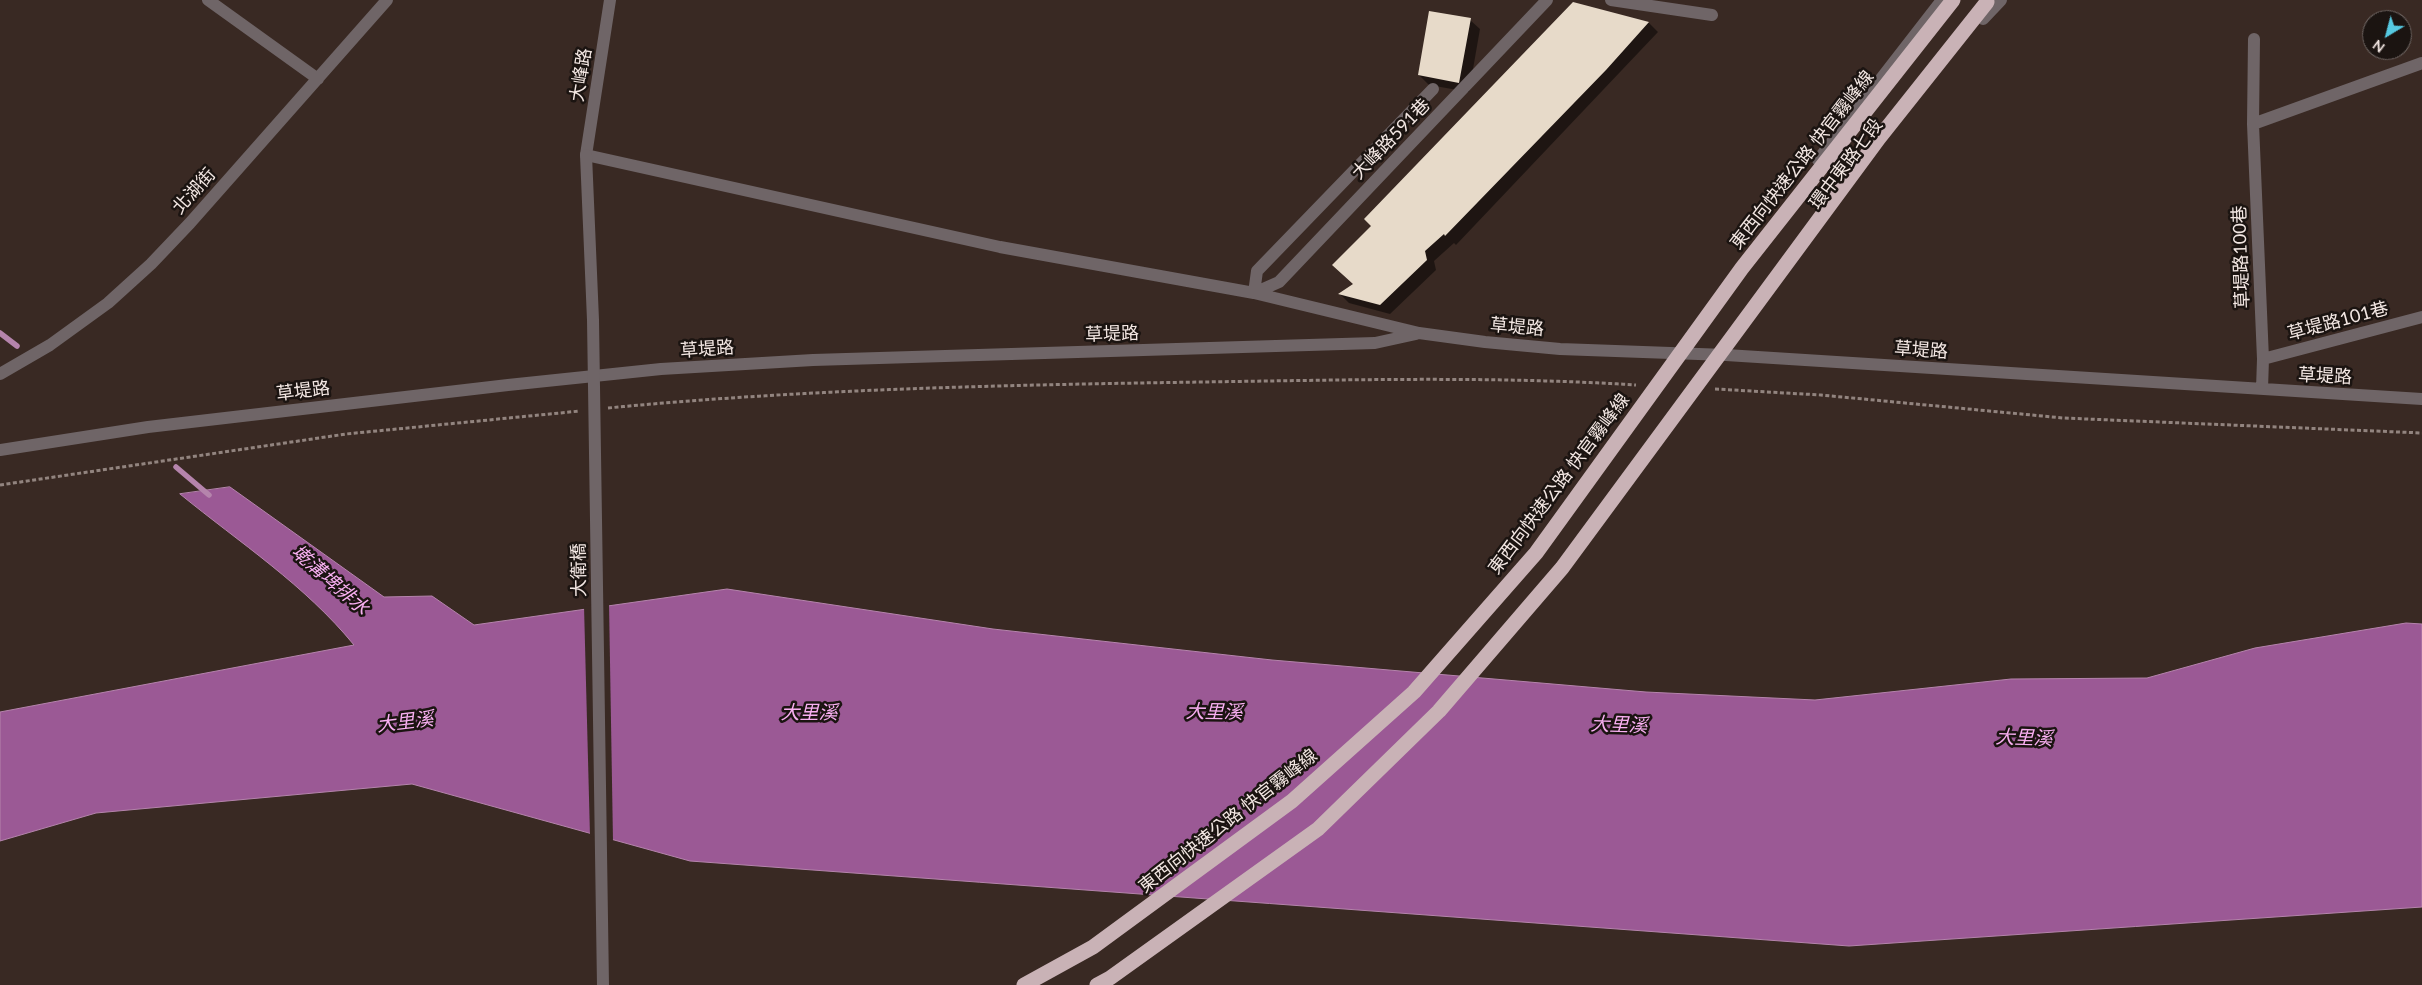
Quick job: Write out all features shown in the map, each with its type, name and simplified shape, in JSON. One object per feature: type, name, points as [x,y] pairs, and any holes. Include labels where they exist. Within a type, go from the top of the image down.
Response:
[{"type":"highway","name":"東西向快速公路 快官霧峰線","points":[[1024,985],[1093,948],[1292,801],[1414,692],[1536,553],[1742,268],[1952,0]]},
{"type":"highway","points":[[1097,985],[1110,978],[1318,829],[1439,711],[1562,568],[1880,138],[1994,1]]},
{"type":"street","points":[[208,0],[318,79]]},
{"type":"street","name":"北湖街","points":[[0,374],[50,345],[101,308],[144,270],[190,223],[387,0]]},
{"type":"street","name":"大峰路","points":[[586,156],[610,0]]},
{"type":"street","name":"大峰路591巷","points":[[1254,293],[1279,282],[1547,0]]},
{"type":"street","points":[[1611,0],[1712,16]]},
{"type":"street","name":"環中東路七段","points":[[1675,353],[1851,116],[1942,0]]},
{"type":"street","name":"環中東路七段","points":[[1726,355],[1884,142],[1993,6],[1994,1]]},
{"type":"street","name":"草堤路100巷","points":[[2254,39],[2253,124],[2263,359],[2262,389]]},
{"type":"street","points":[[2253,124],[2422,63]]},
{"type":"street","points":[[1254,293],[1257,270],[1433,89]]},
{"type":"street","name":"草堤路","points":[[586,156],[1000,248],[1254,293],[1419,333],[1485,342],[1560,349],[1726,355],[2422,398]]},
{"type":"street","name":"大衛橋","points":[[586,156],[593,329],[603,985]]},
{"type":"street","name":"草堤路101巷","points":[[2263,359],[2422,317]]},
{"type":"street","name":"草堤路","points":[[0,450],[158,426],[661,369],[823,360],[1375,343],[1419,333]]},
{"type":"path","points":[[604,409],[825,392],[1074,384],[1481,379],[1642,385]]},
{"type":"path","points":[[1712,389],[1821,396],[2063,418],[2422,434]]},
{"type":"path","points":[[0,485],[346,434],[584,411]]},
{"type":"water","name":"大里溪","points":[[230,487],[384,597],[432,596],[474,625],[727,589],[993,629],[1272,660],[1646,692],[1815,700],[2011,679],[2147,678],[2255,648],[2406,623],[2422,624],[2422,907],[1849,946],[690,861],[412,784],[96,813],[0,841],[0,712],[354,645],[315,603],[271,565],[180,494]]},
{"type":"pier","points":[[609,602],[613,842],[590,836],[584,606]]},
{"type":"building","points":[[1573,2],[1649,22],[1606,70],[1445,236],[1444,234],[1425,251],[1427,260],[1380,305],[1338,294],[1353,284],[1332,265],[1371,226],[1364,219]]},
{"type":"building","points":[[1429,11],[1471,18],[1459,83],[1418,75]]},
{"type":"waterway","name":"墘溝埤排水","points":[[0,333],[17,346]]},
{"type":"waterway","name":"墘溝埤排水","points":[[176,467],[209,495]]}]
